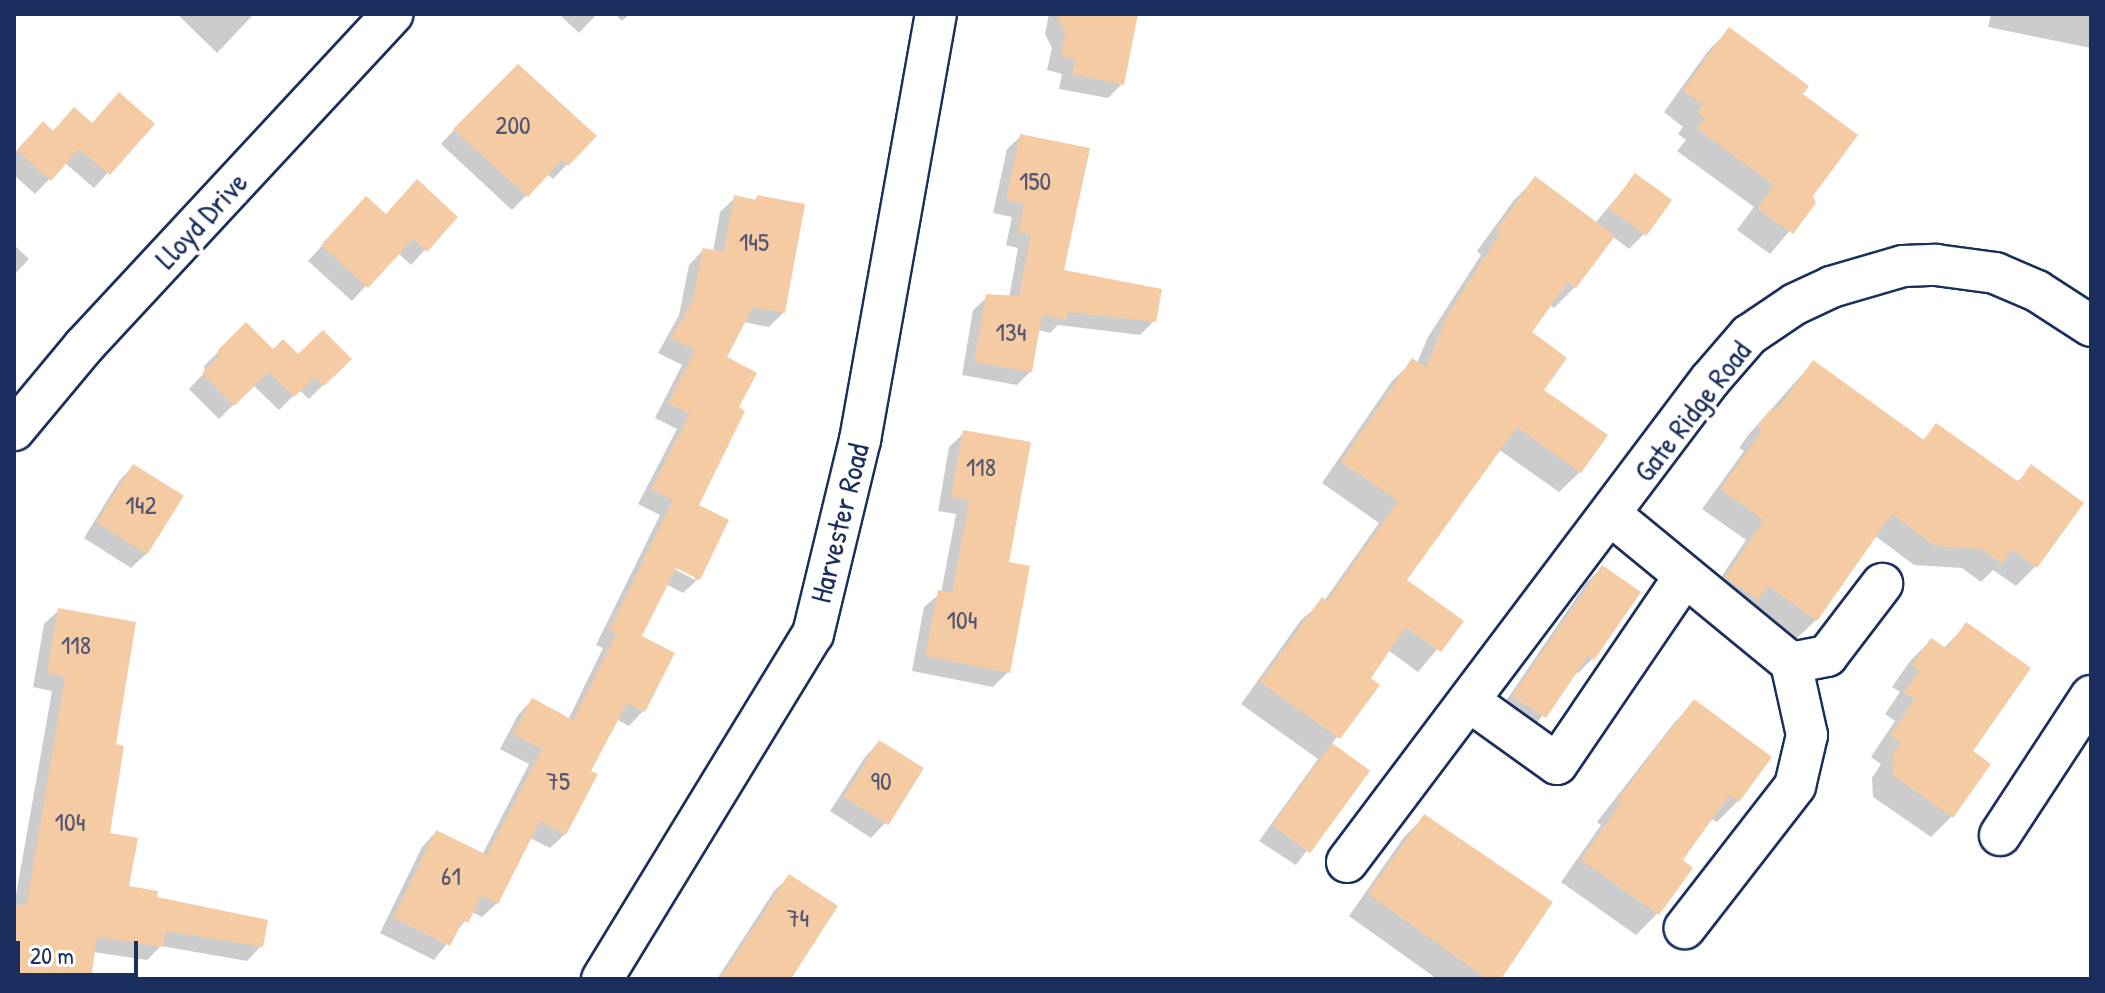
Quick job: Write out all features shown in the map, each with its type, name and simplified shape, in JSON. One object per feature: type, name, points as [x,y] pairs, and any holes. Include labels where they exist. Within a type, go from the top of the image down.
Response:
[{"type":"street","name":"Lloyd Drive","points":[[14,430],[84,346],[392,14]]},
{"type":"street","name":"Harvester Road","points":[[602,979],[813,634],[860,440],[936,14]]},
{"type":"street","name":"Gate Ridge Road","points":[[1347,862],[1710,380],[1749,335],[1795,304],[1831,287],[1903,266],[1936,265],[1995,273],[2037,291],[2091,326]]},
{"type":"street","points":[[1611,515],[1791,663],[1807,735],[1795,786],[1685,928]]},
{"type":"street","points":[[1469,701],[1557,764],[1685,576]]},
{"type":"street","points":[[1791,663],[1827,656],[1882,584]]},
{"type":"street","points":[[2000,835],[2091,696]]},
{"type":"building","points":[[1056,14],[1138,14],[1124,85],[1072,74],[1076,60],[1061,56],[1065,32]]},
{"type":"building","points":[[1729,27],[1809,86],[1803,94],[1858,135],[1813,196],[1816,203],[1793,234],[1757,208],[1774,185],[1697,129],[1705,118],[1697,112],[1703,105],[1683,90]]},
{"type":"building","points":[[518,64],[597,136],[568,166],[562,160],[528,197],[453,129]]},
{"type":"building","points":[[119,92],[155,124],[110,175],[79,149],[51,181],[17,150],[43,121],[53,131],[74,107],[92,123]]},
{"type":"building","points":[[1020,134],[1090,148],[1064,270],[1162,289],[1156,322],[1067,312],[1066,320],[1042,315],[1032,372],[974,362],[986,294],[1019,296],[1031,235],[1018,232],[1024,204],[1006,200]]},
{"type":"building","points":[[1635,173],[1672,200],[1646,236],[1609,209]]},
{"type":"building","points":[[1535,176],[1615,236],[1576,288],[1568,282],[1532,332],[1567,358],[1544,390],[1608,435],[1581,473],[1517,427],[1407,580],[1464,621],[1441,652],[1406,627],[1371,678],[1380,685],[1340,739],[1260,682],[1322,597],[1327,601],[1398,501],[1341,462],[1412,358],[1426,367],[1448,314],[1500,233],[1496,230]]},
{"type":"building","points":[[417,179],[458,217],[427,252],[413,239],[368,288],[321,245],[366,196],[386,214]]},
{"type":"building","points":[[734,195],[756,200],[757,195],[805,204],[785,313],[753,307],[727,357],[757,373],[739,407],[745,411],[699,505],[729,520],[700,580],[676,568],[642,636],[675,653],[645,712],[627,703],[591,771],[598,774],[566,835],[540,821],[498,904],[482,896],[468,923],[463,920],[450,946],[393,918],[436,830],[487,855],[542,749],[513,734],[532,698],[573,720],[616,634],[609,630],[673,500],[651,489],[690,414],[668,403],[695,350],[671,338],[693,299],[703,248],[724,252]]},
{"type":"building","points":[[246,322],[273,349],[283,339],[298,354],[323,330],[352,359],[324,386],[315,377],[294,397],[269,372],[234,406],[202,373],[219,356],[218,350]]},
{"type":"building","points":[[1813,360],[1924,440],[1936,423],[2019,482],[2031,464],[2084,503],[2037,568],[2012,549],[2002,564],[1982,549],[1935,546],[1892,514],[1817,621],[1768,586],[1758,600],[1725,577],[1764,520],[1720,489],[1762,431],[1757,427],[1769,411],[1779,407]]},
{"type":"building","points":[[963,430],[1031,442],[1009,562],[1030,566],[1010,673],[925,656],[938,590],[952,593],[969,500],[951,497]]},
{"type":"building","points":[[133,464],[184,496],[147,554],[96,523]]},
{"type":"building","points":[[1602,565],[1641,592],[1594,660],[1588,656],[1546,718],[1512,696]]},
{"type":"building","points":[[58,608],[136,622],[116,744],[124,746],[110,833],[138,838],[129,886],[158,891],[157,897],[268,920],[263,947],[166,931],[163,947],[97,937],[91,979],[56,979],[14,972],[14,904],[26,906],[65,677],[47,673]]},
{"type":"building","points":[[1966,622],[2031,668],[1973,751],[1991,764],[1953,818],[1894,776],[1892,755],[1901,742],[1890,735],[1915,699],[1904,692],[1919,671],[1912,665],[1931,638],[1947,649]]},
{"type":"building","points":[[1694,699],[1772,757],[1739,802],[1729,795],[1683,860],[1693,868],[1659,915],[1581,860],[1621,803],[1617,800]]},
{"type":"building","points":[[879,740],[924,768],[888,825],[843,797]]},
{"type":"building","points":[[1332,743],[1370,771],[1310,853],[1272,826]]},
{"type":"building","points":[[1424,814],[1553,902],[1501,979],[1487,979],[1368,894]]},
{"type":"building","points":[[789,874],[838,906],[791,979],[720,979]]}]
